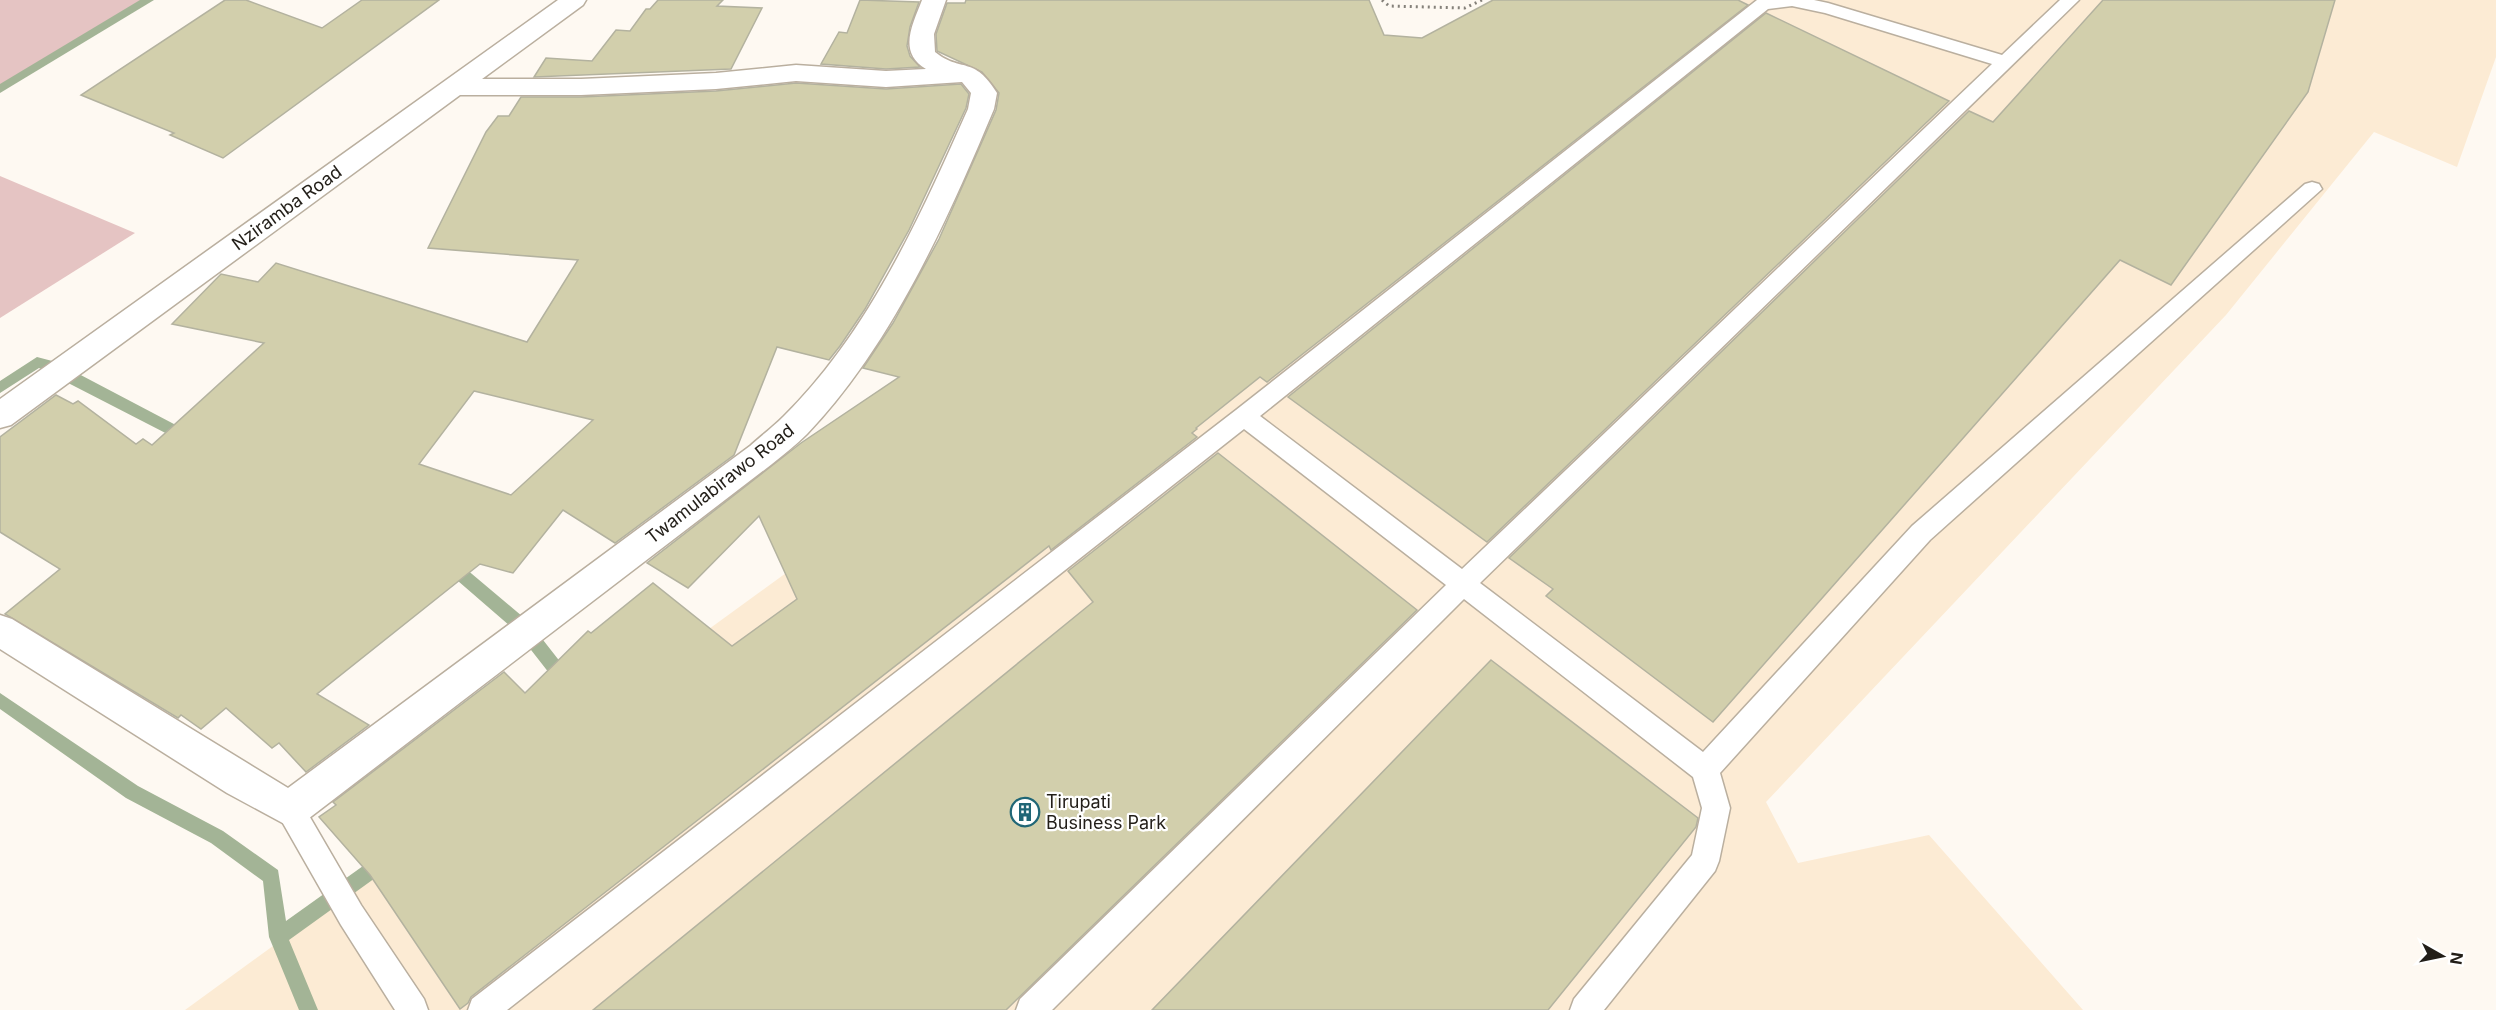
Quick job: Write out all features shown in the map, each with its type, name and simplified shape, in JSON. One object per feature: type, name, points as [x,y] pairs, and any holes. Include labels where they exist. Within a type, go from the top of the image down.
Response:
[{"type":"street","name":"Nziramba Road","points":[[0,416],[573,0]]},
{"type":"street","points":[[934,0],[922,33],[921,46],[927,59],[968,75]]},
{"type":"street","points":[[454,87],[592,87],[716,81],[796,73],[886,79],[968,75]]},
{"type":"street","name":"Twamulabirawo Road","points":[[290,809],[760,455],[800,420],[856,351],[891,296],[935,213],[981,109],[984,93],[978,83],[968,75]]},
{"type":"street","points":[[0,630],[240,781],[290,809]]},
{"type":"lane","points":[[1031,1010],[1464,583],[2070,0]]},
{"type":"lane","points":[[483,1010],[1244,416],[1763,4],[1792,2],[1828,8],[2005,63]]},
{"type":"lane","points":[[1705,770],[1921,532],[2313,189]]},
{"type":"lane","points":[[1244,416],[1705,770],[1716,808],[1705,861],[1585,1010]]},
{"type":"lane","points":[[290,809],[351,915],[413,1010]]},
{"type":"path","points":[[1382,0],[1389,6],[1465,8],[1482,0]]},
{"type":"shaded area","points":[[0,0],[144,0],[0,87]]},
{"type":"shaded area","points":[[1574,0],[2496,0],[2496,57],[2457,167],[2374,132],[2226,315],[1766,802],[1798,863],[1929,835],[2083,1010],[185,1010]]},
{"type":"shaded area","points":[[0,176],[135,233],[0,318]]},
{"type":"building","points":[[225,0],[246,0],[322,28],[362,0],[439,0],[223,158],[170,135],[174,133],[81,95]]},
{"type":"building","points":[[658,0],[723,0],[717,6],[762,8],[731,69],[534,77],[546,58],[592,61],[616,30],[630,31],[646,9],[650,9]]},
{"type":"building","points":[[860,0],[919,2],[910,27],[907,46],[910,56],[920,67],[886,69],[821,64],[839,32],[847,33]]},
{"type":"building","points":[[966,0],[1369,0],[1384,35],[1422,38],[1493,0],[1738,0],[1748,5],[1267,382],[1260,377],[1196,428],[1192,433],[1197,437],[1051,550],[1049,546],[471,997],[468,1003],[460,1009],[370,875],[319,817],[336,805],[333,802],[504,672],[525,693],[588,631],[591,633],[653,583],[732,646],[797,599],[759,516],[688,588],[647,563],[801,443],[899,377],[863,368],[893,323],[939,239],[996,110],[999,93],[982,72],[937,51],[936,34],[947,3],[965,3]]},
{"type":"building","points":[[2103,0],[2335,0],[2308,92],[2171,285],[2120,260],[1713,722],[1546,596],[1553,589],[1509,558],[1969,111],[1993,122]]},
{"type":"building","points":[[1766,13],[1949,101],[1487,542],[1288,397]]},
{"type":"building","points":[[796,83],[886,89],[961,84],[969,94],[966,108],[909,230],[865,309],[829,360],[777,347],[734,455],[615,543],[563,510],[513,573],[480,564],[317,694],[369,725],[306,772],[279,743],[272,748],[226,708],[201,729],[181,715],[178,718],[5,614],[60,569],[0,532],[0,437],[56,395],[73,404],[78,401],[136,444],[143,439],[152,445],[264,343],[172,324],[221,274],[258,282],[276,263],[527,342],[578,260],[428,248],[486,132],[498,116],[509,116],[521,97],[581,97],[716,91]],"holes":[[[474,391],[593,420],[511,495],[419,464]]]},
{"type":"building","name":"Tirupati Business Park","points":[[1218,453],[1417,610],[1006,1010],[593,1010],[1093,602],[1068,571]]},
{"type":"building","points":[[1491,660],[1698,818],[1696,827],[1548,1010],[1152,1010]]},
{"type":"waterway","points":[[0,89],[148,0]]},
{"type":"waterway","points":[[0,388],[37,362],[51,366],[186,437]]},
{"type":"waterway","points":[[448,563],[523,627],[566,682]]},
{"type":"waterway","points":[[0,700],[132,792],[217,837],[272,876],[278,937]]},
{"type":"waterway","points":[[278,937],[383,862]]},
{"type":"waterway","points":[[278,937],[309,1010]]},
{"type":"place","name":"Tirupati Business Park","points":[[1025,812]]}]
